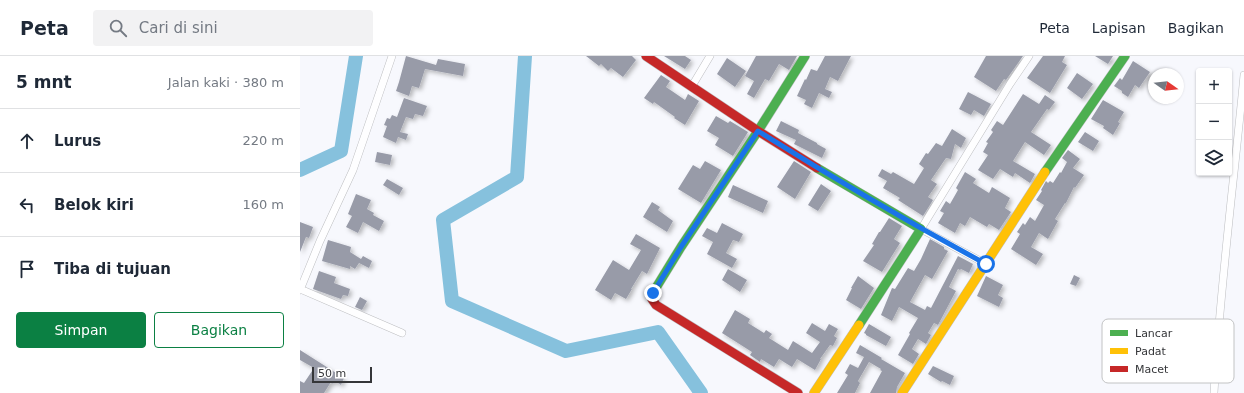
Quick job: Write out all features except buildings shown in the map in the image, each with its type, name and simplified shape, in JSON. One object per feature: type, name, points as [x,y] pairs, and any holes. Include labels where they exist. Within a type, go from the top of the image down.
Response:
[{"type":"street","points":[[392,56],[353,170],[320,241],[300,289],[402,333]]},
{"type":"street","points":[[646,56],[758,131],[829,176],[921,229],[986,264]]},
{"type":"street","points":[[692,86],[710,56]]},
{"type":"street","points":[[798,393],[662,309],[656,305],[652,299],[653,293],[681,247],[758,131],[805,56]]},
{"type":"street","points":[[814,393],[921,229],[1010,84],[1029,56]]},
{"type":"street","points":[[902,393],[1041,177],[1125,56]]},
{"type":"street","points":[[1219,319],[1244,75]]},
{"type":"street","points":[[1214,393],[1215,383]]},
{"type":"waterway","points":[[300,170],[341,151],[356,56]]},
{"type":"waterway","points":[[525,56],[517,177],[443,220],[452,301],[566,351],[658,332],[701,393]]},
{"type":"traffic: fast","points":[[654,291],[805,56]]},
{"type":"traffic: fast","points":[[1045,172],[1125,56]]},
{"type":"traffic: fast","points":[[817,168],[921,229],[859,325]]},
{"type":"traffic: slow","points":[[902,393],[1045,172]]},
{"type":"traffic: slow","points":[[814,393],[859,325]]},
{"type":"traffic: jam","points":[[646,56],[758,131],[817,168]]},
{"type":"traffic: jam","points":[[654,291],[652,299],[656,305],[798,393]]},
{"type":"route","points":[[653,293],[681,247],[758,131],[829,176],[921,229],[986,264]]}]
